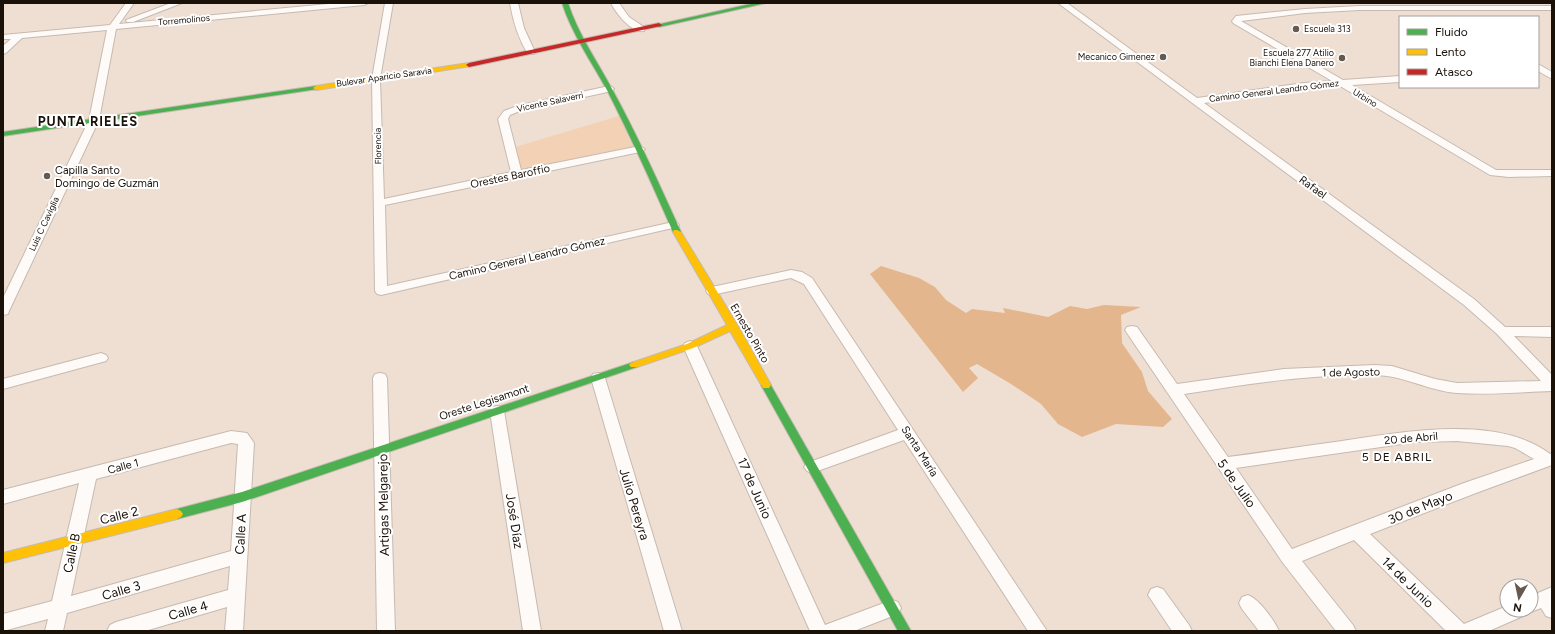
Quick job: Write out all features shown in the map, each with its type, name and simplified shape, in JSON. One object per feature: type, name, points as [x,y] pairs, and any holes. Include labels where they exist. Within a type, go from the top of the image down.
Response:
[{"type":"street","name":"Luis C Caviglia","points":[[3,311],[94,120],[112,26],[130,3]]},
{"type":"street","points":[[112,26],[178,3]]},
{"type":"street","name":"Torremolinos","points":[[3,37],[364,3]]},
{"type":"street","name":"Florencia","points":[[381,290],[376,79],[389,3]]},
{"type":"street","points":[[514,3],[516,21],[531,52]]},
{"type":"street","name":"Ernesto Pinto","points":[[565,3],[571,22],[609,89],[640,149],[673,225],[733,326],[905,631]]},
{"type":"street","points":[[615,3],[619,12],[625,19],[641,29]]},
{"type":"street","name":"Bulevar Aparicio Saravia","points":[[3,134],[469,65],[763,3]]},
{"type":"street","name":"Rafael","points":[[1062,3],[1469,302],[1502,331],[1552,385]]},
{"type":"street","points":[[1450,5],[1552,8]]},
{"type":"street","points":[[1450,5],[1466,16]]},
{"type":"street","name":"Urbino","points":[[1450,5],[1305,11],[1240,18],[1236,21],[1494,173],[1552,173]]},
{"type":"street","points":[[3,51],[20,35]]},
{"type":"street","points":[[1539,68],[1552,77]]},
{"type":"street","points":[[1539,78],[1552,77]]},
{"type":"street","name":"Camino General Leandro Gómez","points":[[1196,101],[1339,83],[1399,79]]},
{"type":"street","name":"Vicente Salaverri","points":[[517,174],[502,119],[507,113],[517,109],[609,89]]},
{"type":"street","name":"Orestes Baroffio","points":[[379,203],[640,149]]},
{"type":"street","name":"Camino General Leandro Gómez","points":[[381,290],[673,225]]},
{"type":"street","name":"Santa María","points":[[712,291],[784,275],[798,275],[808,281],[1038,631]]},
{"type":"street","name":"Oreste Legisamont","points":[[242,497],[690,346],[733,326]]},
{"type":"street","name":"5 de Julio","points":[[1132,330],[1289,558],[1347,631]]},
{"type":"street","points":[[1502,331],[1552,332]]},
{"type":"street","name":"17 de Junio","points":[[690,346],[819,631]]},
{"type":"street","points":[[3,384],[101,358]]},
{"type":"street","name":"1 de Agosto","points":[[1173,390],[1284,374],[1374,370],[1392,371],[1435,384],[1457,388],[1552,385]]},
{"type":"street","name":"Artigas Melgarejo","points":[[380,378],[386,631]]},
{"type":"street","name":"Julio Pereyra","points":[[598,378],[673,631]]},
{"type":"street","name":"José Díaz","points":[[497,411],[532,631]]},
{"type":"street","points":[[812,467],[907,432]]},
{"type":"street","name":"20 de Abril","points":[[1223,464],[1416,436],[1457,436],[1508,440],[1519,443],[1549,460]]},
{"type":"street","name":"Calle 1","points":[[3,497],[231,437],[242,437]]},
{"type":"street","name":"Calle A","points":[[234,631],[246,444],[242,437]]},
{"type":"street","name":"30 de Mayo","points":[[1289,558],[1470,488],[1549,460]]},
{"type":"street","name":"Calle B","points":[[54,631],[73,540],[89,475]]},
{"type":"street","name":"Calle 2","points":[[3,558],[242,497]]},
{"type":"street","name":"14 de Junio","points":[[1358,532],[1459,631]]},
{"type":"street","name":"Calle 3","points":[[3,622],[239,556]]},
{"type":"street","points":[[1157,595],[1183,631]]},
{"type":"street","name":"Calle 4","points":[[116,631],[236,596]]},
{"type":"street","points":[[1248,603],[1270,631]]},
{"type":"street","points":[[831,631],[892,608]]},
{"type":"street","points":[[1468,631],[1499,618]]},
{"type":"shaded area","points":[[619,116],[633,147],[521,171],[515,147]]},
{"type":"shaded area","points":[[881,266],[919,278],[935,287],[946,300],[966,313],[972,309],[1005,313],[1003,308],[1048,317],[1070,306],[1087,309],[1104,305],[1141,307],[1121,315],[1122,343],[1142,372],[1148,391],[1172,419],[1163,427],[1116,424],[1082,437],[1058,424],[1041,404],[977,364],[969,368],[978,378],[963,392],[870,274]]},
{"type":"traffic: fast","points":[[565,3],[571,22],[609,89],[640,149],[677,232]]},
{"type":"traffic: fast","points":[[659,25],[763,3]]},
{"type":"traffic: fast","points":[[3,134],[316,88]]},
{"type":"traffic: fast","points":[[177,514],[242,497],[634,365]]},
{"type":"traffic: fast","points":[[766,385],[905,631]]},
{"type":"traffic: slow","points":[[316,88],[469,65]]},
{"type":"traffic: slow","points":[[677,232],[766,385]]},
{"type":"traffic: slow","points":[[634,365],[690,346],[733,326]]},
{"type":"traffic: slow","points":[[3,558],[177,514]]},
{"type":"traffic: jam","points":[[469,65],[659,25]]},
{"type":"place","name":"Escuela 313","points":[[1296,29]]},
{"type":"place","name":"Mecanico Gimenez","points":[[1163,57]]},
{"type":"place","name":"Escuela 277 Atilio Bianchi Elena Danero","points":[[1342,58]]},
{"type":"place","name":"Capilla Santo Domingo de Guzmán","points":[[47,176]]},
{"type":"district","name":"PUNTA RIELES","points":[[88,121]]},
{"type":"district","name":"5 DE ABRIL","points":[[1397,457]]}]
